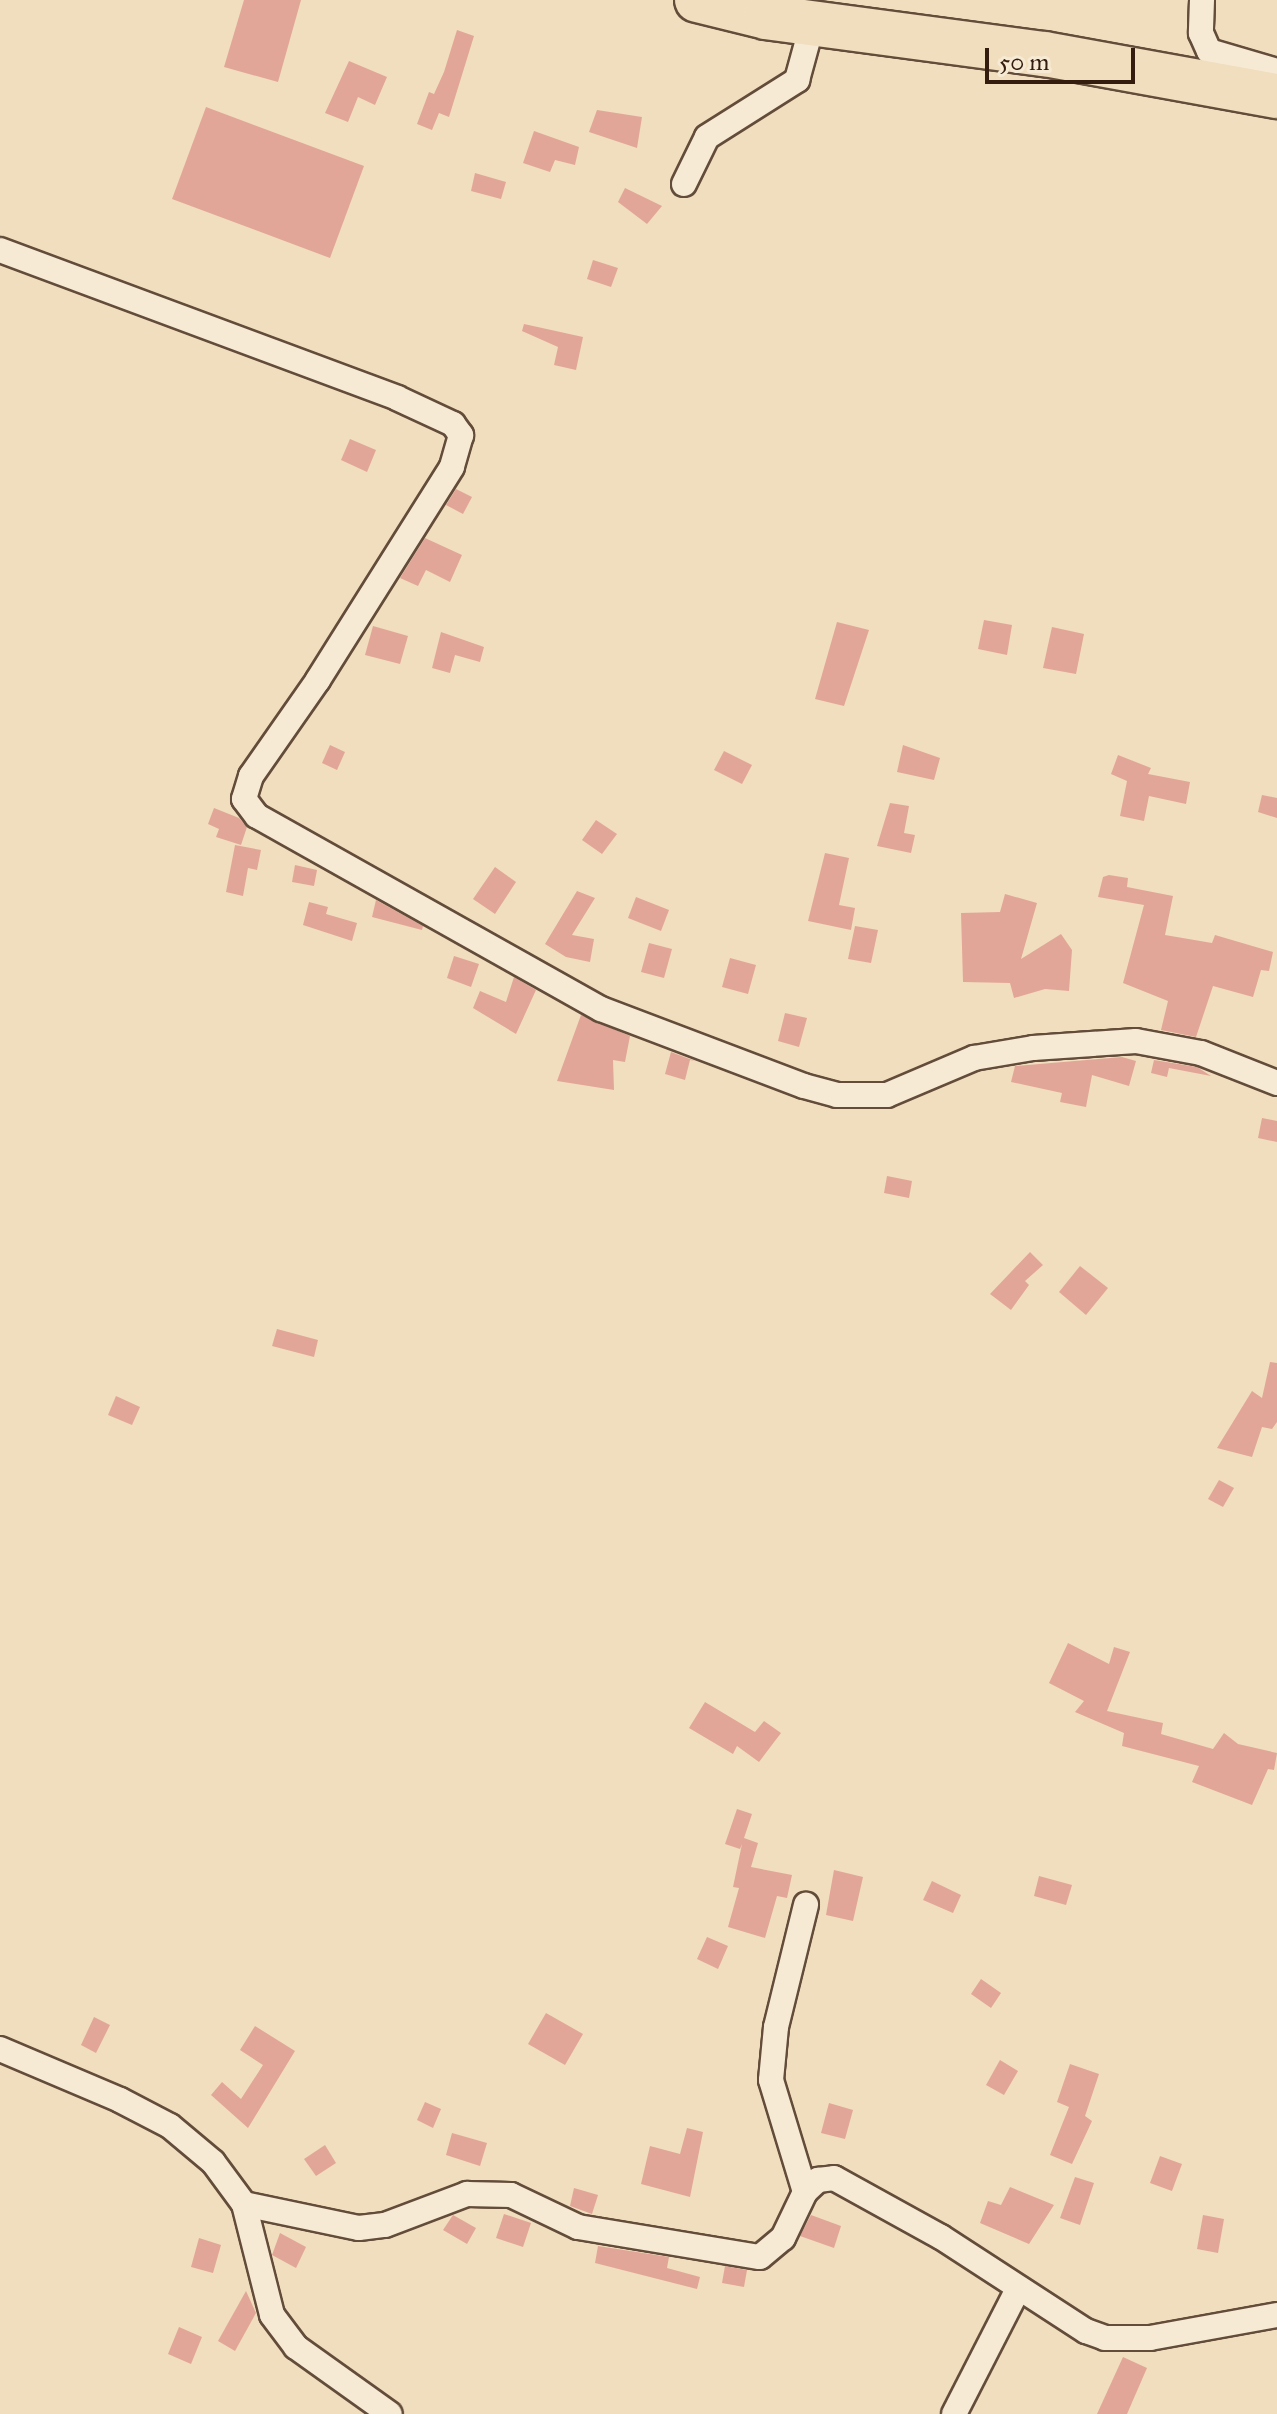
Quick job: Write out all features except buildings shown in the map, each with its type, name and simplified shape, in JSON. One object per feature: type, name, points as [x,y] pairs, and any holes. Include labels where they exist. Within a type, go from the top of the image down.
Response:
[{"type":"highway","points":[[697,0],[812,25],[1061,56],[1277,96]]},
{"type":"street","points":[[1202,0],[1201,33],[1209,51],[1277,71]]},
{"type":"street","points":[[684,184],[707,137],[793,85],[812,25]]},
{"type":"street","points":[[0,250],[397,398],[453,424],[461,435],[452,467],[318,680],[251,776],[244,799],[257,816],[461,927],[552,985],[601,1009],[804,1086],[837,1095],[887,1095],[974,1058],[1033,1048],[1136,1041],[1201,1053],[1277,1083]]},
{"type":"street","points":[[805,2192],[771,2080],[776,2027],[806,1905]]},
{"type":"street","points":[[0,2049],[170,2126],[213,2162],[244,2204],[272,2315],[296,2347],[390,2414]]},
{"type":"street","points":[[244,2204],[359,2228],[385,2225],[467,2194],[511,2195],[578,2227],[760,2257],[783,2238],[805,2192],[818,2180],[834,2178],[854,2185],[1086,2331],[1127,2340],[1277,2315]]},
{"type":"street","points":[[954,2414],[1018,2289]]}]
